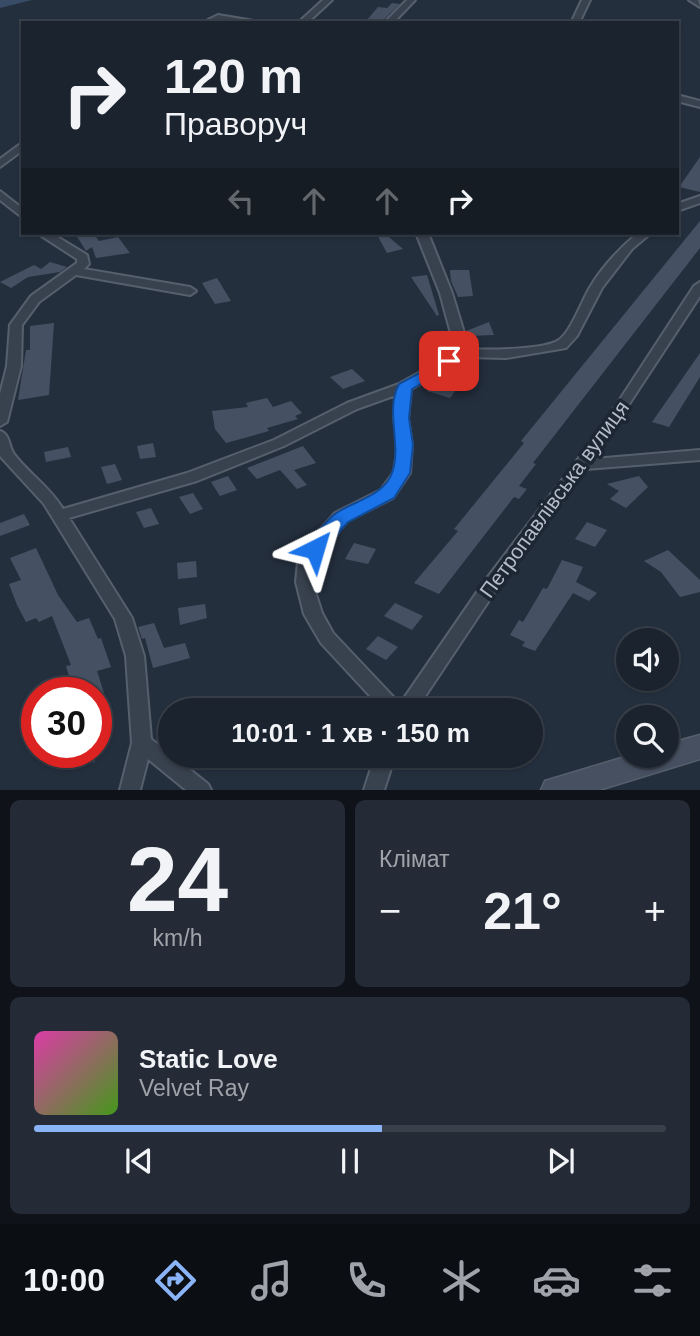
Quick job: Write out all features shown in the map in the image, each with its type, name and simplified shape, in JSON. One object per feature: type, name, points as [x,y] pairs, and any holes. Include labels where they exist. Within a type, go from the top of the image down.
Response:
[{"type":"street","points":[[304,21],[328,0]]},
{"type":"street","points":[[390,21],[411,0]]},
{"type":"street","points":[[576,21],[586,0]]},
{"type":"street","points":[[693,0],[700,5]]},
{"type":"street","points":[[210,21],[218,17],[242,21]]},
{"type":"street","points":[[679,99],[700,104]]},
{"type":"street","points":[[0,164],[21,147]]},
{"type":"street","points":[[0,194],[21,213]]},
{"type":"street","points":[[679,207],[700,200]]},
{"type":"street","points":[[0,422],[14,366],[16,325],[35,299],[83,264],[83,258],[46,235]]},
{"type":"street","points":[[423,235],[446,293],[463,353]]},
{"type":"street","points":[[60,514],[192,477],[279,443],[352,406],[404,387],[463,353],[506,354],[561,345],[570,336],[596,287],[628,247],[643,235]]},
{"type":"street","points":[[75,271],[190,291]]},
{"type":"street","name":"Петропавлівська вулиця","points":[[414,698],[490,586],[581,465],[700,286]]},
{"type":"street","points":[[383,698],[327,638],[313,614],[304,582],[306,562],[324,536],[341,517],[387,494],[401,473],[405,445],[401,418],[404,387]]},
{"type":"street","points":[[0,436],[9,466],[60,514],[123,618],[135,656],[142,743],[130,790]]},
{"type":"street","points":[[581,465],[700,455]]},
{"type":"street","points":[[142,743],[201,790]]},
{"type":"street","points":[[556,790],[700,747]]},
{"type":"street","points":[[374,790],[381,768]]},
{"type":"building","points":[[392,3],[400,4],[382,21],[366,21],[378,7],[387,8]]},
{"type":"building","points":[[700,157],[700,192],[679,187]]},
{"type":"building","points":[[700,221],[700,248],[533,463],[536,464],[519,486],[527,489],[519,499],[514,497],[439,594],[414,583],[458,531],[454,529],[524,443],[521,441]]},
{"type":"building","points":[[76,235],[94,235],[99,241],[118,237],[130,253],[96,258],[92,247],[86,251]]},
{"type":"building","points":[[377,235],[386,235],[403,249],[387,253]]},
{"type":"building","points":[[50,262],[67,267],[60,272],[28,277],[11,288],[0,282],[34,265],[41,269]]},
{"type":"building","points":[[450,270],[469,270],[473,296],[458,297],[451,281]]},
{"type":"building","points":[[427,275],[439,315],[437,316],[411,277]]},
{"type":"building","points":[[217,278],[231,301],[215,304],[202,283]]},
{"type":"building","points":[[489,322],[494,335],[468,336],[466,331]]},
{"type":"building","points":[[54,323],[49,395],[18,400],[26,350],[30,350],[30,326]]},
{"type":"building","points":[[700,353],[700,377],[669,427],[652,422]]},
{"type":"building","points":[[352,369],[365,381],[343,389],[330,377]]},
{"type":"building","points":[[434,381],[458,387],[450,398],[427,391]]},
{"type":"building","points":[[267,398],[273,407],[291,401],[302,413],[295,416],[298,419],[267,428],[269,431],[226,443],[215,429],[212,411],[248,407],[246,403]]},
{"type":"building","points":[[153,443],[156,457],[140,459],[137,446]]},
{"type":"building","points":[[303,446],[316,463],[294,470],[307,485],[297,489],[280,470],[257,479],[247,468]]},
{"type":"building","points":[[68,447],[71,457],[46,462],[44,452]]},
{"type":"building","points":[[115,464],[122,480],[107,484],[101,467]]},
{"type":"building","points":[[228,476],[237,490],[220,496],[211,482]]},
{"type":"building","points":[[639,476],[648,487],[626,508],[610,499],[619,491],[607,484]]},
{"type":"building","points":[[193,493],[203,509],[190,514],[179,497]]},
{"type":"building","points":[[151,508],[159,524],[144,528],[136,512]]},
{"type":"building","points":[[24,514],[30,525],[0,536],[0,523]]},
{"type":"building","points":[[587,522],[607,530],[595,547],[575,539]]},
{"type":"building","points":[[354,543],[376,549],[368,564],[345,559]]},
{"type":"building","points":[[36,548],[58,595],[77,622],[89,618],[98,639],[101,638],[111,667],[97,671],[99,677],[69,677],[66,666],[71,665],[52,616],[39,622],[36,618],[26,622],[17,605],[9,584],[21,580],[10,558]]},
{"type":"building","points":[[668,550],[700,580],[700,592],[680,597],[661,572],[644,561]]},
{"type":"building","points":[[562,560],[583,567],[576,582],[597,593],[589,601],[573,593],[535,651],[522,646],[525,642],[510,635],[519,620],[523,622],[543,588],[547,589]]},
{"type":"building","points":[[196,561],[197,577],[178,579],[177,563]]},
{"type":"building","points":[[395,603],[423,616],[412,630],[384,616]]},
{"type":"building","points":[[205,604],[207,618],[180,625],[178,608]]},
{"type":"building","points":[[154,623],[164,648],[185,643],[190,658],[153,668],[145,638],[142,639],[138,627]]},
{"type":"building","points":[[378,636],[398,647],[386,660],[366,649]]},
{"type":"waterway","points":[[0,4],[25,0]]},
{"type":"route","points":[[315,549],[341,517],[387,494],[401,473],[405,445],[401,418],[404,387],[449,361]]}]
